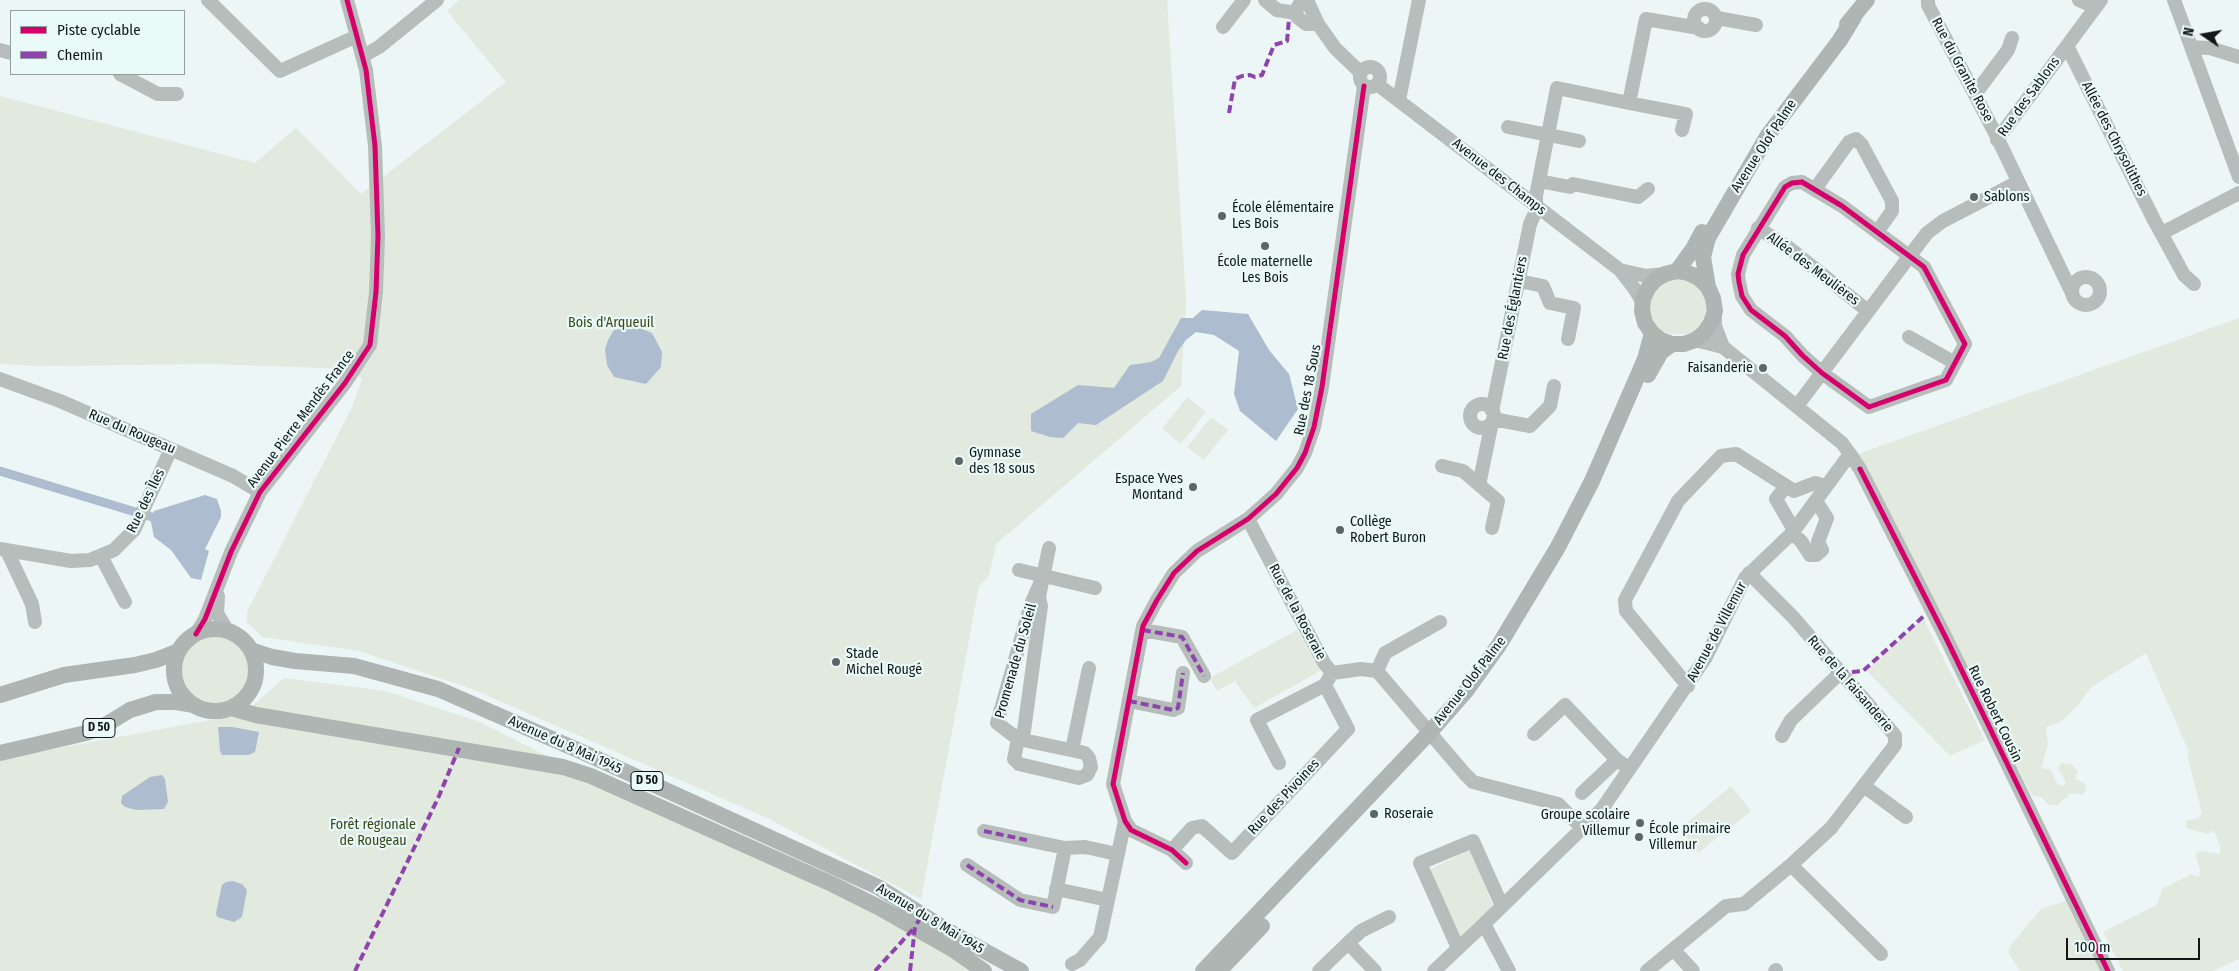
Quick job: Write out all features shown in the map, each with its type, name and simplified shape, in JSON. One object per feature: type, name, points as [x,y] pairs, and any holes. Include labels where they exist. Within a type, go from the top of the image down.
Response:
[{"type":"main road","name":"Avenue Olof Palme","points":[[1643,303],[1648,288],[1656,279],[1671,273],[1694,249],[1738,166],[1773,113],[1803,74],[1867,0]]},
{"type":"main road","name":"Avenue Olof Palme","points":[[1714,311],[1713,298],[1708,287],[1704,266],[1704,248],[1715,225],[1768,135],[1840,40],[1854,16]]},
{"type":"main road","points":[[1671,273],[1688,273],[1699,278],[1708,287]]},
{"type":"main road","points":[[1643,303],[1645,323],[1652,333],[1661,340],[1672,344],[1684,344],[1695,340],[1704,333],[1712,323],[1714,311]]},
{"type":"main road","name":"Avenue Olof Palme","points":[[1203,971],[1434,736],[1466,691],[1499,644],[1558,547],[1592,481],[1629,398],[1645,359],[1652,333]]},
{"type":"main road","name":"Avenue Olof Palme","points":[[1219,971],[1369,811],[1487,676],[1550,578],[1606,471],[1654,362],[1661,352],[1672,344]]},
{"type":"main road","points":[[216,629],[227,630],[245,641],[251,650],[256,663],[256,677],[247,695],[231,708],[219,711],[206,710],[194,705],[185,697],[176,681],[175,662],[179,651],[186,641],[196,634],[216,629]]},
{"type":"main road","name":"Avenue du 8 Mai 1945","points":[[251,650],[272,657],[295,661],[354,666],[438,689],[878,886],[950,932],[1021,971]]},
{"type":"main road","points":[[0,696],[64,675],[135,665],[156,660],[179,651]]},
{"type":"main road","name":"D 50","points":[[0,753],[86,733],[102,727],[130,710],[156,702],[176,702],[194,705]]},
{"type":"main road","name":"D 50","points":[[231,708],[256,715],[563,767],[591,776],[832,884],[880,908],[952,949],[984,971]]},
{"type":"street","points":[[208,0],[280,71],[358,36]]},
{"type":"street","name":"Avenue Pierre Mendès France","points":[[196,634],[205,619],[248,515],[260,492],[345,383],[370,345],[376,292],[378,236],[373,119],[363,56],[347,0]]},
{"type":"street","points":[[363,56],[379,46],[437,0]]},
{"type":"street","points":[[1222,27],[1244,0]]},
{"type":"street","points":[[1265,0],[1277,10],[1296,13],[1301,21],[1306,24],[1318,24]]},
{"type":"street","points":[[1296,13],[1299,4],[1306,0]]},
{"type":"street","name":"Avenue des Champs","points":[[1306,0],[1318,24],[1335,48],[1368,81],[1399,100],[1620,270],[1643,303]]},
{"type":"street","points":[[1399,100],[1419,0]]},
{"type":"street","name":"Rue du Granite Rose","points":[[1928,0],[1928,5],[1997,140]]},
{"type":"street","points":[[2079,0],[2098,4]]},
{"type":"street","points":[[2174,0],[2239,177]]},
{"type":"street","name":"Rue des Sablons","points":[[2072,293],[1997,140],[2098,4]]},
{"type":"street","points":[[1682,130],[1686,114],[1629,103],[1646,18],[1706,31],[1713,28],[1716,18],[1756,25]]},
{"type":"street","points":[[1975,94],[2008,50],[2012,38]]},
{"type":"street","name":"Allée des Chrysolithes","points":[[2067,46],[2117,132],[2162,233],[2184,275],[2194,284]]},
{"type":"street","points":[[2191,47],[2210,48],[2239,57]]},
{"type":"street","points":[[122,75],[158,94],[177,94]]},
{"type":"street","name":"Rue des 18 Sous","points":[[1125,821],[1113,784],[1114,773],[1143,630],[1157,600],[1174,573],[1197,551],[1248,518],[1285,485],[1305,453],[1314,427],[1368,81]]},
{"type":"street","name":"Rue des Églantiers","points":[[1479,485],[1530,224],[1536,211],[1536,196],[1557,88],[1629,103]]},
{"type":"street","points":[[1508,127],[1579,141]]},
{"type":"street","points":[[1814,189],[1849,142],[1856,139],[1862,145],[1892,201],[1892,211],[1877,232]]},
{"type":"street","points":[[1539,181],[1570,187],[1573,184],[1638,197],[1648,189]]},
{"type":"street","points":[[1802,182],[1842,206],[1877,232],[1924,267],[1965,344],[1946,380],[1869,407],[1822,373],[1785,336],[1751,310],[1742,296],[1738,274],[1758,228],[1785,186],[1792,183],[1802,182]]},
{"type":"street","points":[[1797,406],[1909,255],[1928,233],[1943,220],[2018,182]]},
{"type":"street","points":[[2162,233],[2239,193]]},
{"type":"street","name":"Allée des Meulières","points":[[1758,228],[1789,248],[1868,311]]},
{"type":"street","name":"Avenue des Champs","points":[[1620,270],[1646,276],[1671,273]]},
{"type":"street","points":[[1519,281],[1543,286],[1550,304],[1574,308],[1568,339]]},
{"type":"street","name":"Rue Robert Cousin","points":[[1714,311],[1715,326],[1724,347]]},
{"type":"street","points":[[1908,337],[1955,363]]},
{"type":"street","name":"Rue Robert Cousin","points":[[1695,340],[1724,347],[1842,443],[1860,469],[1946,638],[2108,971]]},
{"type":"street","name":"Rue du Rougeau","points":[[0,379],[38,392],[171,449],[233,476],[260,492]]},
{"type":"street","points":[[1492,417],[1530,426],[1550,406],[1554,386]]},
{"type":"street","name":"Rue des Îles","points":[[4,550],[71,561],[90,560],[114,550],[124,542],[139,522],[171,449]]},
{"type":"street","points":[[1688,686],[1626,611],[1625,600],[1678,500],[1721,456],[1736,454],[1794,491],[1814,483],[1826,486]]},
{"type":"street","name":"Avenue de Villemur","points":[[1434,971],[1602,809],[1706,658],[1749,573],[1793,531],[1850,454]]},
{"type":"street","points":[[1442,466],[1463,471],[1498,501],[1492,528]]},
{"type":"street","points":[[1786,486],[1776,500],[1793,531],[1810,555],[1816,555],[1822,550],[1818,542],[1827,518],[1816,501]]},
{"type":"street","name":"Rue de la Roseraie","points":[[1248,518],[1324,663],[1329,679],[1360,669],[1377,671]]},
{"type":"street","name":"Promenade du Soleil","points":[[1043,577],[1031,604],[997,724],[1018,739],[1085,752],[1089,758],[1091,768],[1087,775],[1079,778],[1019,764],[1014,759],[1018,739],[1024,731],[1042,606],[1039,596],[1043,577],[1049,548]]},
{"type":"street","points":[[4,550],[32,604],[35,622]]},
{"type":"street","points":[[101,556],[125,602]]},
{"type":"street","points":[[1019,570],[1095,588]]},
{"type":"street","name":"Rue de la Faisanderie","points":[[1647,971],[1726,906],[1744,904],[1791,865],[1831,828],[1894,748],[1896,741],[1893,733],[1793,617],[1749,573]]},
{"type":"street","name":"Avenue Pierre Mendès France","points":[[220,580],[217,610],[227,630]]},
{"type":"street","points":[[1440,622],[1385,652],[1377,671],[1465,774],[1474,782],[1558,804],[1583,829]]},
{"type":"street","points":[[1143,630],[1182,638],[1204,676]]},
{"type":"street","points":[[1072,750],[1089,668]]},
{"type":"street","points":[[1128,701],[1173,710],[1178,708],[1183,673]]},
{"type":"street","points":[[1782,736],[1790,720],[1840,673]]},
{"type":"street","points":[[1279,763],[1257,720],[1329,679]]},
{"type":"street","name":"Rue des Pivoines","points":[[1172,850],[1192,828],[1202,826],[1232,853],[1348,729],[1329,679]]},
{"type":"street","points":[[1534,734],[1565,705],[1617,760],[1629,770]]},
{"type":"street","points":[[1582,794],[1617,760]]},
{"type":"street","points":[[1091,768],[1114,773]]},
{"type":"street","points":[[1864,786],[1906,817]]},
{"type":"street","points":[[1125,821],[1131,830],[1172,850],[1186,864]]},
{"type":"street","points":[[1072,964],[1080,960],[1100,937],[1125,821]]},
{"type":"street","points":[[984,831],[1065,848],[1085,847],[1117,854]]},
{"type":"street","points":[[1458,948],[1420,863],[1473,840],[1502,906]]},
{"type":"street","points":[[967,866],[1020,900],[1052,906],[1065,848]]},
{"type":"street","points":[[1791,865],[1881,954]]},
{"type":"street","points":[[1056,889],[1108,900]]},
{"type":"street","points":[[1319,971],[1360,931],[1389,917]]},
{"type":"street","points":[[1484,924],[1509,971]]},
{"type":"street","points":[[1348,943],[1375,971]]},
{"type":"street","points":[[1674,950],[1693,971]]},
{"type":"green space","name":"Bois d'Arqueuil","points":[[459,0],[1167,0],[1186,301],[1181,386],[996,544],[989,576],[979,586],[921,899],[767,818],[472,689],[359,651],[262,637],[247,622],[247,612],[352,407],[362,379],[349,369],[213,364],[42,366],[0,364],[0,96],[255,163],[296,128],[361,194],[506,82],[447,11]]},
{"type":"green space","points":[[1669,275],[1699,282],[1709,311],[1704,323],[1688,334],[1669,334],[1658,328],[1650,317],[1649,298]]},
{"type":"green space","points":[[2239,318],[2239,959],[2213,971],[2123,971],[2103,932],[2157,905],[2162,889],[2191,874],[2199,877],[2200,870],[2196,853],[2201,851],[2219,854],[2221,849],[2214,830],[2207,834],[2186,828],[2186,821],[2199,818],[2202,812],[2187,756],[2189,752],[2146,653],[2090,688],[2080,703],[2061,722],[2046,727],[2048,745],[2041,768],[2051,770],[2057,784],[2064,786],[2066,782],[2058,769],[2061,763],[2072,764],[2078,772],[2075,779],[2084,783],[2086,789],[2083,795],[2070,793],[2058,805],[2048,804],[2041,797],[2032,796],[1858,454]]},
{"type":"green space","points":[[1187,397],[1206,412],[1181,444],[1162,429]]},
{"type":"green space","points":[[1211,417],[1228,430],[1204,460],[1187,447]]},
{"type":"green space","points":[[1923,618],[1985,740],[1950,756],[1867,671]]},
{"type":"green space","points":[[1297,630],[1320,671],[1254,708],[1235,681],[1217,691],[1210,678]]},
{"type":"green space","points":[[208,635],[222,635],[234,640],[244,650],[249,662],[249,676],[244,688],[234,698],[222,703],[208,703],[196,698],[186,688],[181,676],[181,662],[186,650],[196,640]]},
{"type":"green space","name":"Forêt régionale de Rougeau","points":[[284,678],[386,691],[477,721],[671,818],[880,912],[978,971],[0,971],[0,759],[243,714]]},
{"type":"green space","points":[[1731,786],[1751,811],[1698,853],[1680,829]]},
{"type":"green space","points":[[1471,849],[1493,907],[1461,936],[1429,870]]},
{"type":"green space","points":[[2067,900],[2101,971],[2020,971],[2008,952],[2010,946],[2040,910]]},
{"type":"water","points":[[1202,310],[1248,314],[1269,350],[1289,374],[1298,409],[1276,441],[1240,411],[1234,394],[1239,351],[1214,335],[1196,332],[1186,340],[1178,351],[1163,381],[1096,425],[1078,423],[1063,438],[1050,437],[1031,431],[1031,414],[1078,385],[1114,388],[1130,365],[1151,362],[1159,358],[1181,318],[1193,318]]},
{"type":"water","points":[[635,326],[652,333],[662,352],[661,367],[646,384],[614,377],[607,365],[605,349],[614,330]]},
{"type":"water","points":[[205,495],[217,499],[221,517],[205,549],[209,551],[201,580],[191,578],[171,550],[154,537],[151,522],[154,511]]},
{"type":"water","points":[[218,727],[232,727],[259,732],[255,752],[249,755],[222,755]]},
{"type":"water","points":[[162,775],[165,779],[168,802],[164,809],[137,810],[125,807],[121,803],[122,796],[150,777]]},
{"type":"water","points":[[233,881],[242,884],[247,890],[242,917],[234,922],[217,917],[216,913],[222,885]]},
{"type":"waterway","points":[[0,471],[152,517]]},
{"type":"marked path","points":[[1229,113],[1235,79],[1242,76],[1250,75],[1255,77],[1262,75],[1274,45],[1287,41],[1289,19]]},
{"type":"marked path","points":[[1840,673],[1863,671],[1925,615]]},
{"type":"marked path","points":[[1143,630],[1182,637],[1204,676]]},
{"type":"marked path","points":[[1129,701],[1173,710],[1178,708],[1183,673]]},
{"type":"marked path","points":[[355,971],[439,796],[459,748]]},
{"type":"marked path","points":[[984,831],[1031,841]]},
{"type":"marked path","points":[[967,865],[1020,900],[1053,907]]},
{"type":"marked path","points":[[910,971],[915,927],[922,915]]},
{"type":"marked path","points":[[875,971],[915,927]]},
{"type":"cycle path","points":[[196,634],[205,619],[231,552],[260,492],[345,383],[370,345],[376,292],[378,236],[375,146],[366,70],[347,0]]},
{"type":"cycle path","points":[[1186,863],[1172,850],[1131,830],[1125,821],[1113,784],[1143,626],[1174,573],[1197,551],[1248,519],[1276,494],[1297,468],[1305,453],[1314,427],[1322,387],[1364,86]]},
{"type":"cycle path","points":[[1802,182],[1842,206],[1924,267],[1965,344],[1946,380],[1869,407],[1822,373],[1785,336],[1751,310],[1742,296],[1739,282],[1738,274],[1743,255],[1785,187],[1792,183],[1802,182]]},
{"type":"cycle path","points":[[1860,469],[1946,638],[2108,971]]},
{"type":"place","name":"Sablons","points":[[1974,197]]},
{"type":"place","name":"École élémentaire Les Bois","points":[[1222,216]]},
{"type":"place","name":"École maternelle Les Bois","points":[[1265,246]]},
{"type":"place","name":"Faisanderie","points":[[1763,368]]},
{"type":"place","name":"Gymnase des 18 sous","points":[[959,461]]},
{"type":"place","name":"Espace Yves Montand","points":[[1193,487]]},
{"type":"place","name":"Collège Robert Buron","points":[[1340,530]]},
{"type":"place","name":"Stade Michel Rougé","points":[[836,662]]},
{"type":"place","name":"Roseraie","points":[[1374,814]]},
{"type":"place","name":"Groupe scolaire Villemur","points":[[1640,823]]},
{"type":"place","name":"École primaire Villemur","points":[[1639,837]]}]
